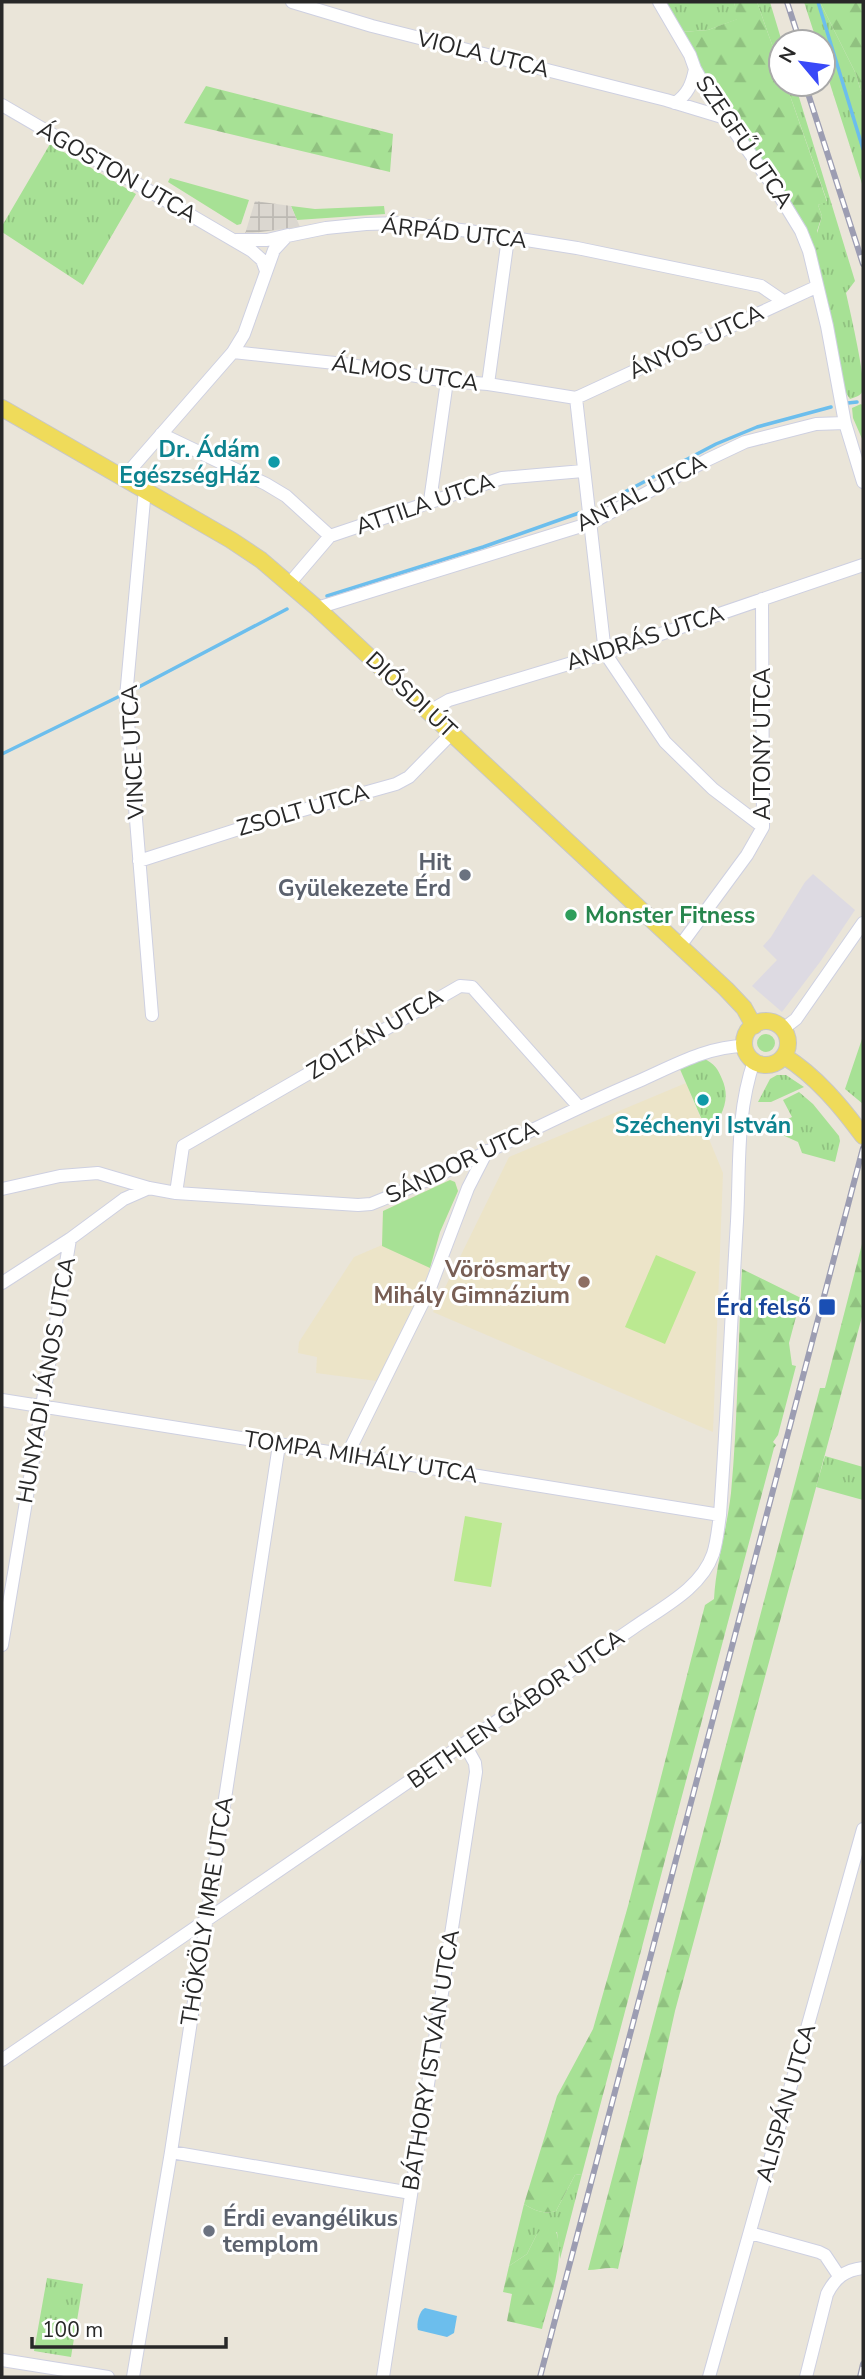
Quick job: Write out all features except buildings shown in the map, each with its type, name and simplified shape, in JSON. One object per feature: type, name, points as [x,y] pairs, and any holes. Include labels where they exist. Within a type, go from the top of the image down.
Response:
[{"type":"main road","name":"DIÓSDI ÚT","points":[[2,408],[23,422]]},
{"type":"main road","name":"DIÓSDI ÚT","points":[[2,419],[39,428],[231,540],[261,561],[317,608],[680,946],[744,1008],[754,1026]]},
{"type":"main road","points":[[767,1021],[783,1029],[788,1042],[784,1055],[776,1063],[769,1065],[754,1061],[745,1046],[747,1034],[754,1026],[767,1021]]},
{"type":"main road","points":[[784,1055],[829,1093],[863,1136]]},
{"type":"street","name":"VIOLA UTCA","points":[[292,2],[372,26],[722,117]]},
{"type":"street","name":"SZEGFŰ UTCA","points":[[659,2],[722,117],[795,220],[808,251],[827,326],[845,423],[863,482]]},
{"type":"street","points":[[675,103],[684,97],[690,88],[695,69]]},
{"type":"street","name":"ÁGOSTON UTCA","points":[[2,106],[233,239],[259,256],[266,271]]},
{"type":"street","name":"ÁRPÁD UTCA","points":[[298,233],[366,224],[402,223],[577,248],[761,286],[783,301]]},
{"type":"street","points":[[124,477],[233,352],[244,334],[274,250],[281,241],[298,233]]},
{"type":"street","name":"ÁGOSTON UTCA","points":[[233,239],[268,240],[298,233]]},
{"type":"street","points":[[488,384],[508,238]]},
{"type":"street","name":"ÁNYOS UTCA","points":[[576,398],[816,287]]},
{"type":"street","name":"ÁLMOS UTCA","points":[[233,352],[344,364],[576,398]]},
{"type":"street","points":[[430,501],[447,381]]},
{"type":"street","points":[[576,398],[605,653],[665,742],[713,789],[763,827]]},
{"type":"street","name":"ANTAL UTCA","points":[[317,608],[591,523],[745,442],[816,425],[845,423]]},
{"type":"street","points":[[161,434],[286,496],[330,536]]},
{"type":"street","name":"ATTILA UTCA","points":[[289,584],[330,536],[502,478],[583,471]]},
{"type":"street","name":"VINCE UTCA","points":[[145,489],[126,697],[152,1015]]},
{"type":"street","name":"ANDRÁS UTCA","points":[[428,712],[449,699],[605,653],[863,565]]},
{"type":"street","name":"AJTONY UTCA","points":[[680,946],[747,855],[763,827],[762,599]]},
{"type":"street","name":"ZSOLT UTCA","points":[[139,861],[267,820],[396,784],[409,777],[452,733]]},
{"type":"street","points":[[783,1029],[796,1019],[863,923]]},
{"type":"street","name":"ZOLTÁN UTCA","points":[[176,1193],[183,1146],[460,986],[471,987],[579,1107]]},
{"type":"street","name":"SÁNDOR UTCA","points":[[2,1189],[70,1175],[98,1173],[176,1193],[371,1204],[579,1107],[699,1055],[720,1048],[745,1046]]},
{"type":"street","name":"BETHLEN GÁBOR UTCA","points":[[2,2060],[465,1745],[683,1593],[704,1572],[713,1554],[720,1515],[739,1186],[740,1117],[754,1061]]},
{"type":"street","points":[[348,1453],[430,1288],[473,1177],[487,1151]]},
{"type":"street","points":[[451,1169],[465,1177],[473,1177]]},
{"type":"street","points":[[2,1283],[70,1239],[124,1199],[149,1188]]},
{"type":"street","name":"HUNYADI JÁNOS UTCA","points":[[2,1645],[70,1239]]},
{"type":"street","name":"TOMPA MIHÁLY UTCA","points":[[2,1400],[279,1445],[348,1453],[720,1515]]},
{"type":"street","name":"THÖKÖLY IMRE UTCA","points":[[133,2377],[171,2152],[279,1445]]},
{"type":"street","name":"BÁTHORY ISTVÁN UTCA","points":[[383,2377],[476,1772],[475,1763],[465,1745]]},
{"type":"street","name":"ALISPÁN UTCA","points":[[709,2377],[863,1829]]},
{"type":"street","points":[[171,2152],[411,2193]]},
{"type":"street","points":[[750,2233],[819,2252],[825,2255],[839,2276]]},
{"type":"street","points":[[806,2377],[827,2294],[839,2276],[863,2268]]},
{"type":"street","points":[[2,2360],[108,2377]]},
{"type":"shaded area","points":[[255,201],[291,206],[300,227],[245,234]]},
{"type":"shaded area","points":[[813,874],[855,910],[782,1012],[752,986],[777,960],[763,946]]},
{"type":"shaded area","name":"Vörösmarty Mihály Gimnázium","points":[[686,1083],[723,1173],[713,1432],[433,1312],[509,1157]]},
{"type":"shaded area","points":[[450,1180],[455,1182],[458,1191],[440,1232],[425,1285],[377,1381],[316,1373],[317,1357],[298,1353],[299,1342],[354,1257],[382,1245],[383,1211]]},
{"type":"green space","points":[[665,2],[734,2],[738,19],[708,30],[682,32]]},
{"type":"green space","points":[[734,2],[757,2],[767,30],[767,98],[791,98],[827,202],[818,205],[822,216],[817,231],[822,248],[812,251],[719,99],[682,32],[708,30],[737,19]]},
{"type":"green space","points":[[757,2],[770,2],[778,28],[767,28],[767,30]]},
{"type":"green space","points":[[804,2],[820,2],[833,28],[812,28]]},
{"type":"green space","points":[[820,2],[863,2],[863,99],[856,74],[837,36],[837,28],[833,28]]},
{"type":"green space","points":[[837,36],[856,74],[863,99],[863,187],[835,98],[837,98]]},
{"type":"green space","points":[[206,86],[393,134],[390,172],[184,123]]},
{"type":"green space","points":[[791,98],[799,98],[855,281],[846,293],[860,357],[863,390],[860,395],[850,399],[844,390],[812,251],[822,216],[818,205],[827,201]]},
{"type":"green space","points":[[50,144],[136,194],[83,285],[2,232],[2,226]]},
{"type":"green space","points":[[170,178],[249,200],[241,224],[237,225],[168,182]]},
{"type":"green space","points":[[291,206],[315,209],[384,206],[385,214],[297,220]]},
{"type":"green space","points":[[861,404],[863,441],[853,418],[852,408]]},
{"type":"green space","points":[[766,1034],[772,1037],[775,1043],[772,1049],[766,1052],[760,1049],[757,1043],[760,1037]]},
{"type":"green space","points":[[863,1036],[863,1104],[845,1089]]},
{"type":"green space","points":[[704,1059],[717,1069],[726,1095],[723,1109],[709,1136],[679,1067]]},
{"type":"green space","points":[[777,1075],[786,1075],[804,1087],[771,1102],[758,1102],[770,1079]]},
{"type":"green space","points":[[799,1092],[813,1104],[839,1136],[835,1162],[802,1153],[798,1142],[778,1133],[782,1122],[792,1117],[783,1100]]},
{"type":"green space","points":[[450,1180],[455,1182],[458,1191],[440,1232],[430,1268],[382,1246],[383,1211]]},
{"type":"green space","points":[[862,1244],[863,1313],[675,2011],[618,2269],[588,2270],[820,1388],[825,1388]]},
{"type":"green space","points":[[656,1255],[696,1272],[665,1344],[625,1327]]},
{"type":"green space","points":[[742,1269],[801,1298],[789,1343],[792,1365],[796,1366],[778,1435],[773,1442],[776,1445],[582,2174],[575,2175],[556,2211],[543,2212],[524,2204],[557,2096],[593,2029],[628,1906],[705,1605],[714,1599],[731,1493]]},
{"type":"green space","points":[[825,1456],[863,1467],[863,1500],[816,1487]]},
{"type":"green space","points":[[465,1516],[502,1523],[491,1587],[454,1581]]},
{"type":"green space","points":[[582,2174],[560,2259],[557,2232],[537,2234],[527,2254],[509,2266],[524,2204],[543,2212],[556,2211],[575,2175]]},
{"type":"green space","points":[[547,2223],[553,2225],[559,2249],[553,2290],[542,2329],[507,2321],[512,2294],[503,2292],[509,2266],[527,2254],[537,2234]]},
{"type":"green space","points":[[47,2278],[83,2284],[71,2357],[34,2351]]},
{"type":"water","points":[[425,2308],[457,2316],[454,2333],[447,2337],[418,2330],[418,2318]]},
{"type":"waterway","points":[[818,2],[863,149]]},
{"type":"waterway","points":[[848,403],[857,402]]},
{"type":"waterway","points":[[600,505],[716,444],[757,427],[831,407]]},
{"type":"waterway","points":[[327,596],[483,547],[579,513]]},
{"type":"waterway","points":[[133,690],[287,609]]},
{"type":"waterway","points":[[2,754],[122,695]]},
{"type":"railway","points":[[787,2],[795,28]]},
{"type":"railway","points":[[810,98],[863,264]]},
{"type":"railway","points":[[540,2377],[863,1148]]},
{"type":"railway","points":[[860,2377],[863,2364]]},
{"type":"place","name":"Dr. Ádám EgészségHáz","points":[[274,462]]},
{"type":"place","name":"Hit Gyülekezete Érd","points":[[465,875]]},
{"type":"place","name":"Monster Fitness","points":[[571,915]]},
{"type":"place","name":"Széchenyi István","points":[[703,1100]]},
{"type":"place","name":"Vörösmarty Mihály Gimnázium","points":[[584,1282]]},
{"type":"place","name":"Érd felső","points":[[827,1307]]},
{"type":"place","name":"Érdi evangélikus templom","points":[[209,2231]]}]
